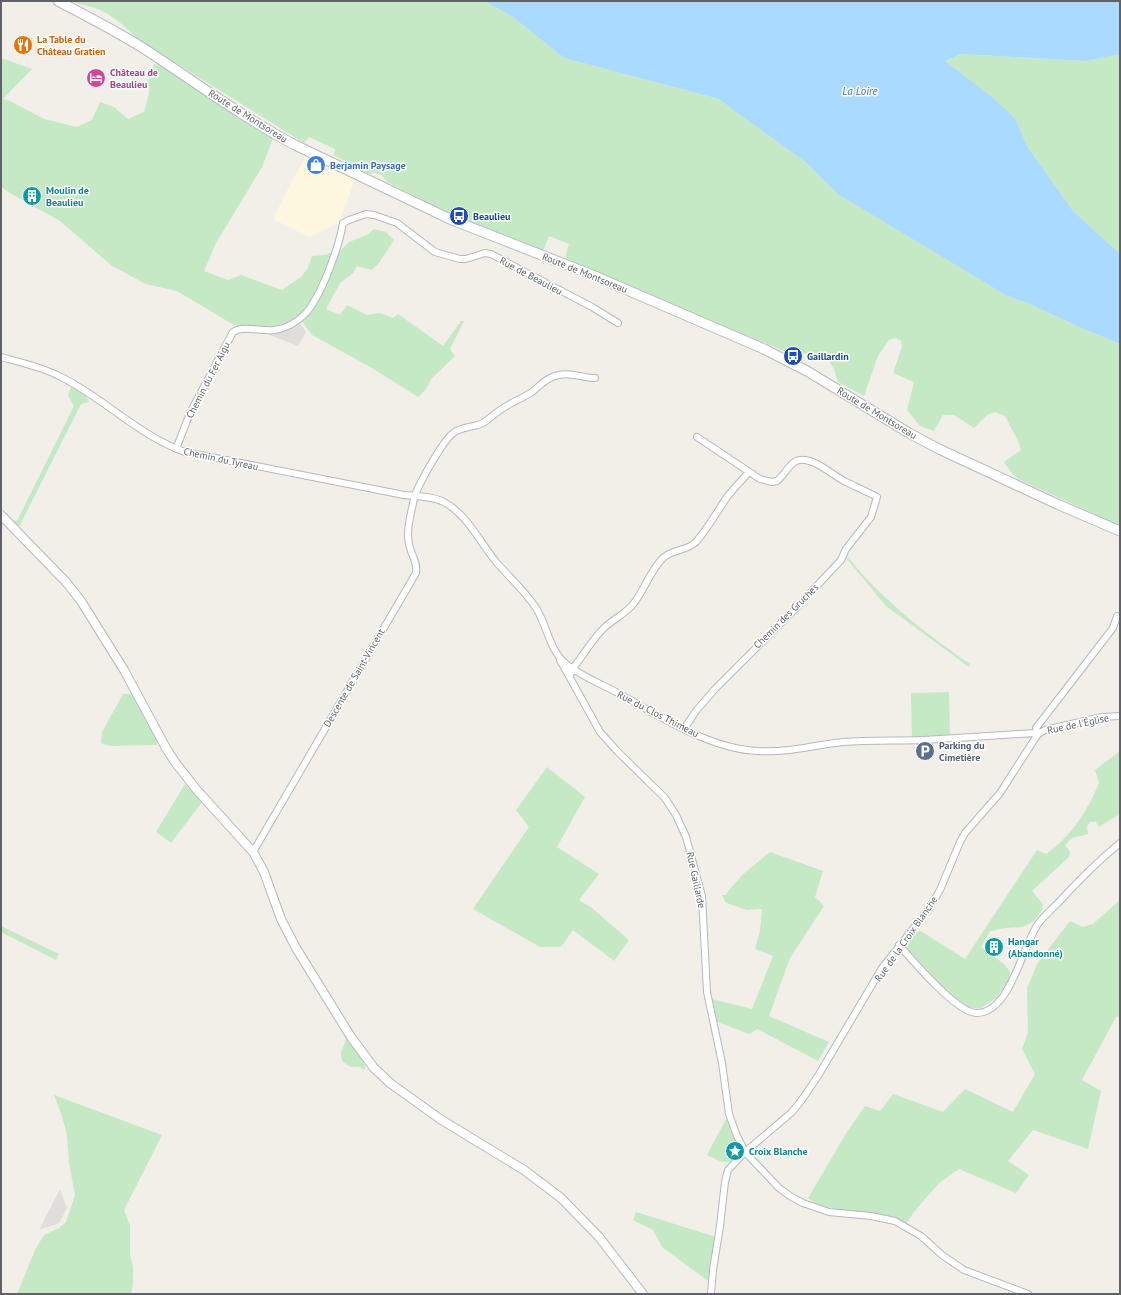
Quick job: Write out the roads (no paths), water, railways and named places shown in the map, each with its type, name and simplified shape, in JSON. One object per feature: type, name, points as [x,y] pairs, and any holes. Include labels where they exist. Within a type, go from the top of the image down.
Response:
[{"type":"main road","name":"Route de Montsoreau","points":[[58,1],[142,48],[252,120],[288,141],[460,223],[590,274],[764,349],[807,371],[933,446],[1057,504],[1120,531]]},
{"type":"street","name":"Rue de Beaulieu","points":[[355,218],[368,214],[393,221],[435,252],[460,259],[491,254],[592,306],[618,323]]},
{"type":"street","name":"Chemin du Fer Aigu","points":[[176,449],[194,406],[233,332],[241,329],[268,331],[280,329],[291,325],[300,319],[311,306],[322,285],[338,247],[343,223],[355,218]]},
{"type":"street","name":"Chemin du Tyreau","points":[[1,357],[42,369],[65,379],[146,434],[176,449],[198,456],[415,496]]},
{"type":"street","name":"Descente de Saint-Vincent","points":[[254,852],[416,573],[417,566],[409,544],[408,533],[415,496],[429,467],[451,435],[456,431],[483,422],[505,407],[532,392],[552,377],[561,374],[571,374],[586,378],[595,378]]},
{"type":"street","points":[[569,676],[574,666],[600,631],[634,604],[652,572],[663,558],[674,551],[686,549],[696,541],[709,525],[728,496],[749,472],[697,437]]},
{"type":"street","name":"Chemin des Gruches","points":[[684,730],[696,711],[715,689],[797,607],[841,560],[846,549],[871,517],[877,497],[846,483],[826,470],[806,460],[794,462],[777,481],[767,481],[749,472]]},
{"type":"street","name":"Rue du Clos Thimeau","points":[[415,496],[433,498],[445,503],[464,520],[497,563],[520,586],[531,600],[541,616],[559,657],[573,669],[684,730],[724,745],[757,751],[786,751],[842,742],[925,740],[1038,734]]},
{"type":"street","points":[[1,514],[52,566],[81,601],[124,670],[175,762],[196,789],[254,852],[264,872],[282,919],[296,948],[347,1030],[374,1068],[390,1083],[440,1119],[524,1170],[561,1198],[599,1237],[643,1294]]},
{"type":"street","name":"Rue de la Croix Blanche","points":[[710,1294],[725,1182],[728,1170],[745,1152],[790,1113],[801,1101],[818,1076],[882,968],[930,907],[940,890],[965,833],[1000,793],[1038,734],[1036,728],[1113,628],[1117,616]]},
{"type":"street","name":"Rue Gaillarde","points":[[559,657],[600,732],[617,751],[665,798],[676,814],[686,837],[702,896],[707,992],[722,1063],[729,1114],[745,1152],[779,1188],[803,1203],[829,1212],[871,1216],[895,1221],[921,1236],[942,1255],[964,1270],[1028,1294]]},
{"type":"street","name":"Rue de l'Église","points":[[1038,734],[1045,730],[1102,717],[1120,716]]},
{"type":"street","points":[[899,946],[936,986],[962,1007],[975,1013],[986,1011],[996,1003],[1009,988],[1026,947],[1038,925],[1080,880],[1120,843]]},
{"type":"water","name":"La Loire","points":[[484,1],[1120,1],[1120,54],[1086,61],[961,54],[945,61],[993,98],[1015,118],[1027,146],[1073,211],[1120,254],[1120,344],[1032,305],[1007,296],[839,195],[804,161],[719,99],[564,58],[513,17]]},
{"type":"place","name":"La Table du Château Gratien","points":[[23,45]]},
{"type":"place","name":"Château de Beaulieu","points":[[96,78]]},
{"type":"place","name":"Berjamin Paysage","points":[[316,165]]},
{"type":"place","name":"Moulin de Beaulieu","points":[[32,196]]},
{"type":"place","name":"Beaulieu","points":[[459,216]]},
{"type":"place","name":"Gaillardin","points":[[793,356]]},
{"type":"place","name":"Parking du Cimetière","points":[[925,751]]},
{"type":"place","name":"Hangar (Abandonné)","points":[[994,947]]},
{"type":"place","name":"Croix Blanche","points":[[735,1151]]}]
